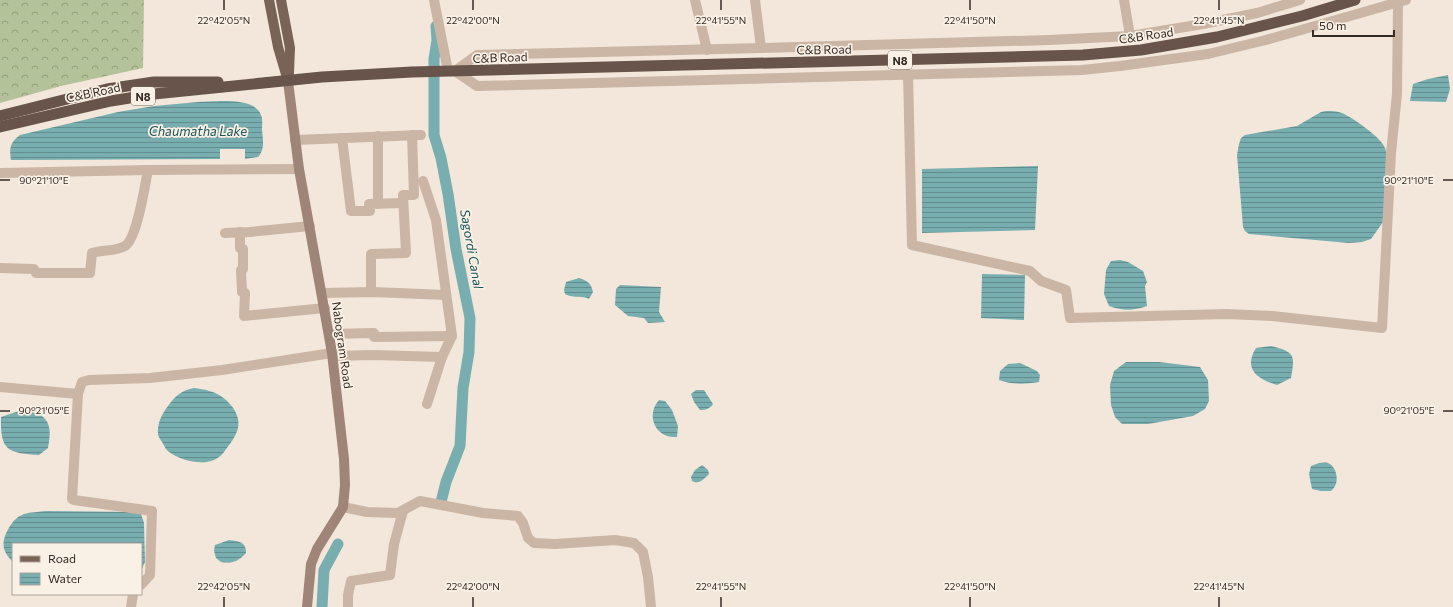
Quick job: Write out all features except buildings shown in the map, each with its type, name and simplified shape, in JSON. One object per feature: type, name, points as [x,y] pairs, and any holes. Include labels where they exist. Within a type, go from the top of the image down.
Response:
[{"type":"highway","name":"C&B Road","points":[[0,127],[112,101],[154,94],[322,77],[412,72],[1083,56],[1141,50],[1217,37],[1302,16],[1355,0]]},
{"type":"highway","name":"C&B Road","points":[[0,116],[107,89],[154,82],[288,81]]},
{"type":"main road","points":[[269,0],[278,47],[288,81]]},
{"type":"main road","points":[[281,0],[290,48],[288,81]]},
{"type":"main road","name":"Nabogram Road","points":[[288,81],[299,169],[332,354],[344,459],[345,485],[343,507],[317,549],[311,564],[307,607]]},
{"type":"street","points":[[434,0],[447,72]]},
{"type":"street","points":[[695,0],[707,50]]},
{"type":"street","points":[[755,0],[761,48]]},
{"type":"street","points":[[1124,0],[1130,36]]},
{"type":"street","points":[[447,72],[477,55],[707,50],[1049,40],[1130,36],[1203,24],[1257,13],[1300,0]]},
{"type":"street","points":[[447,72],[477,86],[908,74],[1082,70],[1208,54],[1266,40],[1402,1],[1397,94],[1390,161],[1382,328],[1272,316],[1227,314],[1070,318],[1066,290],[1041,281],[1030,271],[912,245],[908,74]]},
{"type":"street","points":[[295,140],[416,135],[414,195],[404,195],[403,203],[406,253],[370,254],[371,292]]},
{"type":"street","points":[[378,136],[378,204]]},
{"type":"street","points":[[342,138],[351,211],[370,211],[370,204],[403,203]]},
{"type":"street","points":[[0,173],[299,169]]},
{"type":"street","points":[[0,268],[34,269],[36,274],[90,274],[92,252],[118,249],[127,245],[131,239],[136,228],[148,170]]},
{"type":"street","points":[[423,181],[436,220],[452,336],[442,356],[427,404]]},
{"type":"street","points":[[225,233],[310,226]]},
{"type":"street","points":[[240,232],[240,248],[243,249],[243,270],[241,270],[242,292],[245,293],[244,316],[325,308]]},
{"type":"street","points":[[322,293],[371,292],[446,295]]},
{"type":"street","points":[[329,334],[374,333],[374,337],[452,336]]},
{"type":"street","points":[[142,584],[150,575],[152,511],[72,499],[78,394],[82,382],[89,380],[150,378],[222,370],[332,354],[442,356]]},
{"type":"street","points":[[0,387],[78,394]]},
{"type":"street","points":[[343,507],[367,512],[398,513],[420,501],[483,513],[518,516],[523,523],[528,538],[534,543],[555,544],[615,540],[634,543],[643,552],[648,577],[651,607]]},
{"type":"street","points":[[348,607],[348,595],[351,581],[390,576],[394,544],[403,511]]},
{"type":"street","points":[[131,607],[133,595]]},
{"type":"green space","points":[[0,0],[144,0],[143,68],[61,86],[0,103]]},
{"type":"water","points":[[1448,75],[1450,89],[1446,102],[1410,101],[1413,84]]},
{"type":"water","name":"Chaumatha Lake","points":[[233,101],[250,105],[257,109],[262,118],[263,141],[263,148],[258,157],[245,159],[245,149],[220,149],[220,159],[11,160],[10,152],[12,143],[20,135],[118,112],[154,106],[198,102]]},
{"type":"water","points":[[1321,112],[1340,112],[1347,115],[1371,132],[1385,147],[1387,156],[1383,222],[1371,239],[1362,242],[1349,243],[1249,234],[1243,227],[1237,155],[1241,138],[1245,135],[1297,126]]},
{"type":"water","points":[[1038,166],[1035,230],[922,233],[922,169]]},
{"type":"water","points":[[1120,260],[1128,262],[1143,271],[1147,282],[1145,286],[1147,306],[1128,310],[1109,306],[1104,294],[1106,270],[1111,261]]},
{"type":"water","points":[[982,274],[1025,275],[1024,320],[981,318]]},
{"type":"water","points":[[579,278],[587,281],[591,286],[593,292],[589,299],[565,294],[564,290],[566,282]]},
{"type":"water","points":[[620,285],[661,287],[659,312],[665,322],[648,323],[644,318],[628,316],[615,305],[616,289]]},
{"type":"water","points":[[1271,346],[1285,350],[1292,356],[1293,359],[1291,378],[1277,385],[1263,380],[1258,376],[1254,372],[1251,362],[1252,355],[1256,348]]},
{"type":"water","points":[[1126,362],[1159,362],[1200,367],[1208,380],[1209,401],[1205,409],[1193,416],[1148,424],[1122,424],[1115,417],[1111,405],[1110,385],[1114,371]]},
{"type":"water","points":[[1020,363],[1037,371],[1040,375],[1039,382],[1019,384],[999,380],[1000,371],[1008,364]]},
{"type":"water","points":[[194,388],[215,393],[226,400],[235,410],[239,422],[236,435],[232,441],[219,457],[212,461],[189,461],[175,456],[167,450],[158,435],[160,419],[171,402],[182,392]]},
{"type":"water","points":[[696,390],[704,390],[713,404],[710,407],[700,410],[694,402],[691,394]]},
{"type":"water","points":[[659,400],[665,401],[672,410],[678,426],[677,437],[670,437],[663,434],[655,425],[653,413]]},
{"type":"water","points":[[31,411],[42,416],[48,423],[49,427],[50,436],[48,448],[39,455],[14,451],[8,448],[2,437],[1,417],[16,412]]},
{"type":"water","points":[[1319,463],[1328,463],[1335,470],[1337,480],[1335,487],[1331,491],[1312,489],[1309,474],[1311,466]]},
{"type":"water","points":[[702,465],[708,470],[709,474],[699,482],[692,481],[691,477],[695,470]]},
{"type":"water","points":[[32,512],[135,512],[141,514],[144,523],[145,562],[142,569],[142,543],[12,543],[12,561],[4,549],[5,536],[10,526],[19,516]]},
{"type":"water","points":[[229,540],[243,544],[246,549],[246,553],[235,561],[229,563],[221,562],[216,558],[214,551],[215,545]]},
{"type":"waterway","name":"Sagordi Canal","points":[[436,26],[437,40],[434,59],[434,135],[441,158],[456,249],[470,318],[469,352],[463,388],[460,446],[446,482],[441,502]]},
{"type":"waterway","points":[[322,607],[324,570],[338,544]]}]
